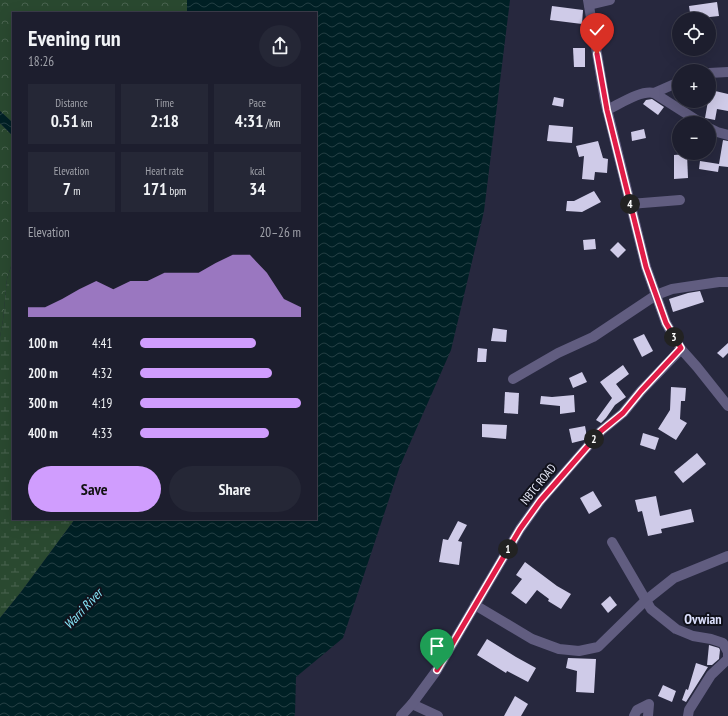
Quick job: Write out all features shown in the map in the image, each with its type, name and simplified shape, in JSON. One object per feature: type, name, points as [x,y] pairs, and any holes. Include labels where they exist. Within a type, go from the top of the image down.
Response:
[{"type":"street","points":[[610,0],[588,3],[607,110],[646,267],[666,323],[681,348],[728,406]]},
{"type":"street","points":[[716,73],[728,72]]},
{"type":"street","points":[[654,93],[672,85]]},
{"type":"street","points":[[607,110],[646,92],[654,93],[689,116]]},
{"type":"street","points":[[716,132],[728,135]]},
{"type":"street","points":[[630,204],[680,200]]},
{"type":"street","points":[[513,379],[558,353],[593,337],[656,296],[672,289],[728,282]]},
{"type":"street","name":"NBTC ROAD","points":[[401,716],[412,704],[437,670],[520,529],[540,501],[601,431],[623,413],[641,391],[681,348]]},
{"type":"street","points":[[612,542],[651,609],[676,630],[693,636],[723,643],[728,652],[728,659],[711,675],[689,710],[688,716]]},
{"type":"street","points":[[476,605],[532,639],[559,649],[579,651],[598,647],[645,601],[674,578],[728,556]]},
{"type":"street","points":[[412,704],[438,716]]},
{"type":"street","points":[[634,716],[637,710],[649,704],[648,716]]},
{"type":"green space","points":[[0,0],[187,0],[187,12],[12,12],[12,122],[0,111]]},
{"type":"green space","points":[[0,123],[12,135],[12,263],[7,279],[0,337]]},
{"type":"green space","points":[[12,263],[12,520],[74,520],[0,618],[0,337],[7,279]]},
{"type":"water","name":"Warri River","points":[[187,0],[510,0],[484,211],[451,350],[400,466],[343,638],[296,677],[294,716],[0,716],[0,618],[74,520],[317,520],[317,12],[187,12]]},
{"type":"water","points":[[0,111],[12,122],[12,135],[0,123]]},
{"type":"building","points":[[717,2],[719,16],[716,16],[716,12],[690,12],[689,6]]},
{"type":"building","points":[[552,6],[583,10],[582,24],[550,20]]},
{"type":"building","points":[[573,48],[585,48],[585,67],[574,67]]},
{"type":"building","points":[[716,91],[728,94],[728,111],[717,109],[716,116],[705,116],[707,108],[716,108]]},
{"type":"building","points":[[554,97],[564,99],[563,107],[552,105]]},
{"type":"building","points":[[652,99],[664,107],[658,115],[643,104],[646,100]]},
{"type":"building","points":[[549,125],[573,127],[572,143],[547,141]]},
{"type":"building","points":[[644,129],[646,138],[632,141],[631,132]]},
{"type":"building","points":[[723,140],[728,141],[728,167],[719,166],[718,172],[699,169],[700,161],[719,164]]},
{"type":"building","points":[[598,141],[603,158],[608,159],[607,173],[595,172],[594,180],[582,179],[584,156],[579,157],[576,146]]},
{"type":"building","points":[[674,160],[687,160],[688,178],[674,179]]},
{"type":"building","points":[[594,191],[601,202],[582,212],[566,211],[567,201],[574,201]]},
{"type":"building","points":[[595,239],[596,249],[584,250],[583,240]]},
{"type":"building","points":[[618,242],[626,250],[618,258],[610,250]]},
{"type":"building","points":[[700,291],[704,302],[673,312],[669,299]]},
{"type":"building","points":[[493,328],[507,330],[506,342],[491,341]]},
{"type":"building","points":[[644,334],[653,351],[642,357],[633,339]]},
{"type":"building","points":[[728,343],[728,353],[723,358],[717,353]]},
{"type":"building","points":[[478,348],[487,349],[486,362],[477,362]]},
{"type":"building","points":[[623,365],[629,374],[616,384],[626,397],[615,405],[601,423],[596,420],[612,398],[600,382]]},
{"type":"building","points":[[582,372],[587,382],[573,388],[569,378]]},
{"type":"building","points":[[671,387],[686,388],[685,401],[681,401],[680,419],[687,423],[676,440],[658,429],[670,410]]},
{"type":"building","points":[[505,392],[519,393],[518,414],[504,413]]},
{"type":"building","points":[[574,395],[575,412],[560,414],[560,406],[540,404],[541,396],[552,397]]},
{"type":"building","points":[[482,424],[507,425],[506,439],[482,437]]},
{"type":"building","points":[[585,426],[587,437],[584,440],[572,443],[569,429]]},
{"type":"building","points":[[643,433],[659,438],[655,450],[640,445]]},
{"type":"building","points":[[697,453],[706,464],[683,483],[674,472]]},
{"type":"building","points":[[593,491],[602,506],[589,514],[580,498]]},
{"type":"building","points":[[656,496],[660,516],[691,509],[694,522],[661,529],[662,533],[648,536],[642,511],[638,512],[635,500]]},
{"type":"building","points":[[458,521],[467,525],[458,541],[462,542],[459,565],[439,562],[443,539],[448,540]]},
{"type":"building","points":[[525,562],[557,586],[571,594],[561,609],[548,601],[549,599],[537,590],[526,604],[511,593],[522,579],[516,575]]},
{"type":"building","points":[[610,596],[617,605],[608,613],[601,604]]},
{"type":"building","points":[[487,639],[536,668],[528,682],[507,671],[506,673],[477,655]]},
{"type":"building","points":[[709,645],[719,648],[720,650],[719,659],[712,665],[707,665]]},
{"type":"building","points":[[568,658],[596,659],[594,693],[576,692],[577,671],[566,668]]},
{"type":"building","points":[[696,663],[708,667],[686,702],[682,700],[686,689],[688,690]]},
{"type":"building","points":[[663,685],[676,691],[672,702],[658,696]]},
{"type":"building","points":[[515,696],[528,704],[521,716],[504,716]]},
{"type":"district","name":"Ovwian","points":[[703,619]]},
{"type":"route","points":[[437,670],[520,529],[540,501],[601,431],[623,413],[641,391],[681,348],[666,323],[646,267],[607,110],[597,54]]}]
